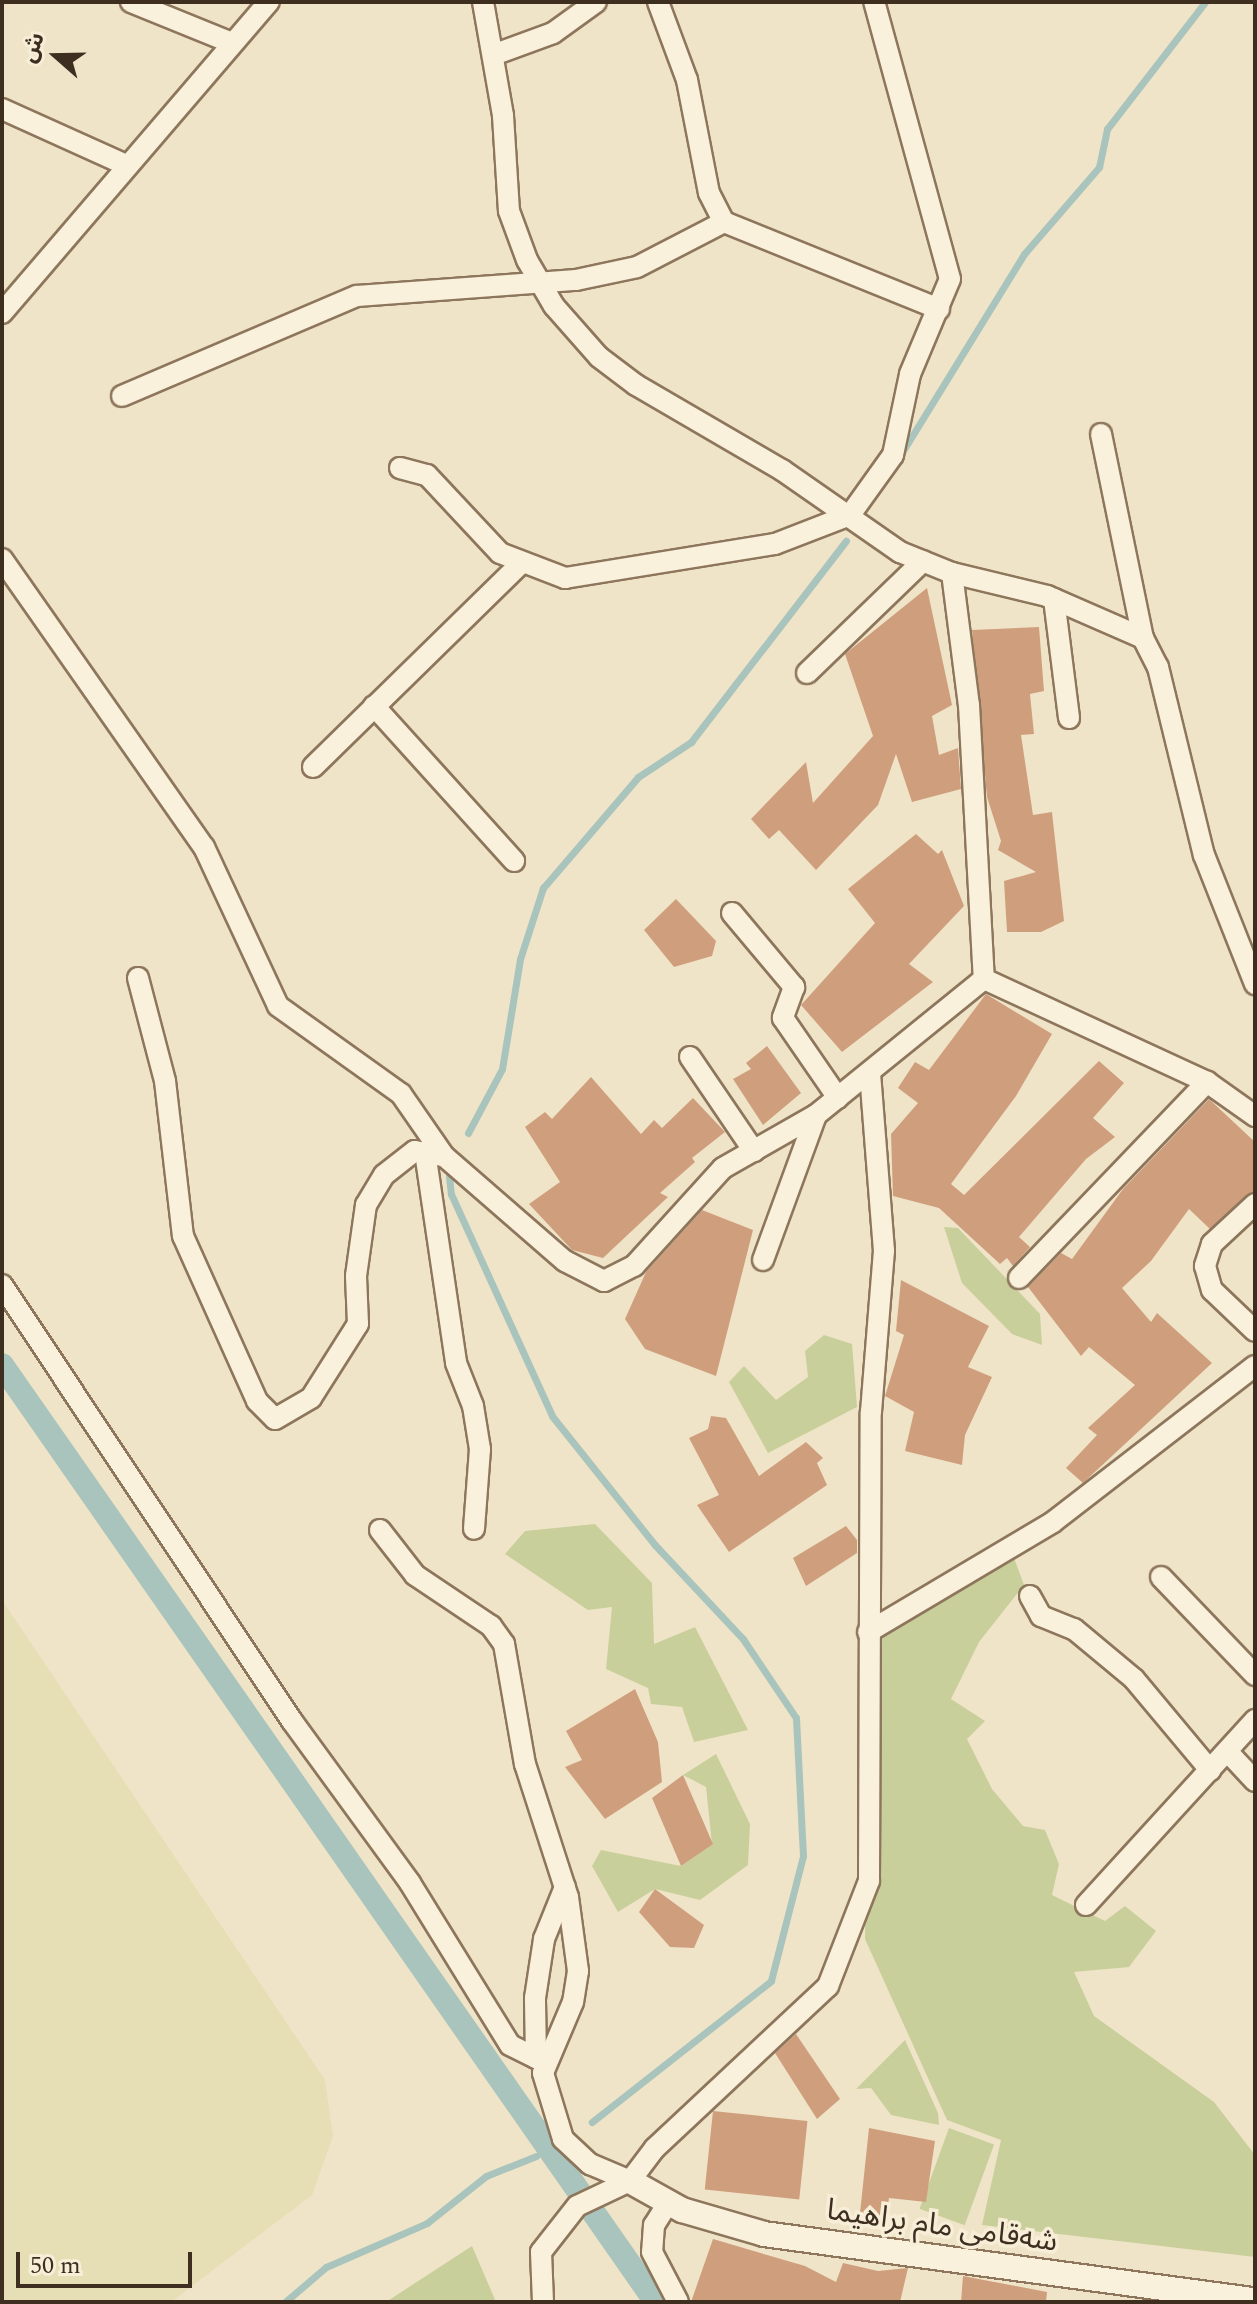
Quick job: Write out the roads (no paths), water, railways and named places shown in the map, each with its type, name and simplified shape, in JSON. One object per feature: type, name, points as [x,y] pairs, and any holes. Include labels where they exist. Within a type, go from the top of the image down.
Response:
[{"type":"street","points":[[131,2],[232,43]]},
{"type":"street","points":[[2,313],[124,164],[269,2]]},
{"type":"street","points":[[483,2],[493,55],[509,211],[539,285],[599,357],[636,385],[856,520],[900,552],[952,573],[1054,599],[1143,638]]},
{"type":"street","points":[[493,55],[553,33],[596,2]]},
{"type":"street","points":[[658,2],[687,80],[709,193],[724,222],[939,309]]},
{"type":"street","points":[[400,468],[427,475],[482,538],[520,564],[565,578],[604,574],[660,558],[775,544],[856,520],[893,455],[910,374],[950,279],[874,2]]},
{"type":"street","points":[[2,109],[124,164]]},
{"type":"street","points":[[122,396],[357,296],[539,285],[637,267],[724,222]]},
{"type":"street","points":[[1101,434],[1143,638],[1158,667],[1204,855],[1255,984]]},
{"type":"street","points":[[2,559],[204,847],[278,1006],[401,1094],[441,1157],[581,1272],[604,1281],[634,1266],[723,1168],[816,1115],[984,979]]},
{"type":"street","points":[[807,673],[923,561]]},
{"type":"street","points":[[313,767],[520,564]]},
{"type":"street","points":[[952,573],[969,705],[984,979]]},
{"type":"street","points":[[1054,599],[1069,718]]},
{"type":"street","points":[[374,706],[514,861]]},
{"type":"street","points":[[732,913],[794,987],[783,1018],[838,1098]]},
{"type":"street","points":[[138,978],[165,1081],[183,1236],[257,1401],[275,1419],[298,1411],[332,1373],[358,1324],[356,1276],[366,1205],[384,1175],[415,1151],[441,1157]]},
{"type":"street","points":[[984,979],[1207,1082],[1255,1116]]},
{"type":"street","points":[[690,1057],[754,1151]]},
{"type":"street","points":[[543,2302],[541,2252],[577,2206],[630,2181],[655,2148],[828,1986],[856,1926],[869,1881],[868,1632],[872,1382],[884,1251],[870,1073]]},
{"type":"street","points":[[1019,1278],[1207,1082]]},
{"type":"street","points":[[763,1260],[816,1115]]},
{"type":"street","points":[[441,1157],[456,1363],[473,1406],[480,1449],[474,1529]]},
{"type":"street","points":[[1255,1204],[1212,1244],[1205,1266],[1212,1290],[1255,1331]]},
{"type":"street","points":[[2,1285],[283,1709],[410,1883],[510,2045],[541,2061]]},
{"type":"street","points":[[868,1632],[1053,1522],[1255,1366]]},
{"type":"street","points":[[380,1530],[415,1575],[491,1626],[504,1644],[525,1764],[565,1887],[578,1971],[573,2002],[541,2061]]},
{"type":"street","points":[[1161,1577],[1255,1675]]},
{"type":"street","points":[[1030,1596],[1041,1616],[1074,1629],[1134,1679],[1210,1770]]},
{"type":"street","points":[[1086,1905],[1255,1720]]},
{"type":"street","points":[[1227,1751],[1255,1781]]},
{"type":"street","points":[[565,1887],[544,1939],[535,1998],[541,2061],[563,2139],[590,2164],[630,2181]]},
{"type":"street","name":"شەقامی مام براهیما","points":[[630,2181],[668,2203],[764,2234],[1255,2300]]},
{"type":"street","points":[[668,2203],[654,2225],[652,2252],[678,2302]]},
{"type":"waterway","points":[[901,454],[1024,254],[1099,167],[1107,129],[1205,2]]},
{"type":"waterway","points":[[468,1133],[502,1069],[520,959],[543,888],[638,777],[691,742],[846,541]]},
{"type":"waterway","points":[[449,1176],[451,1194],[552,1416],[655,1545],[743,1639],[796,1718],[803,1856],[771,1981],[592,2122]]},
{"type":"waterway","points":[[2,1365],[656,2302]]},
{"type":"waterway","points":[[285,2302],[326,2267],[427,2223],[486,2176],[536,2156]]}]
